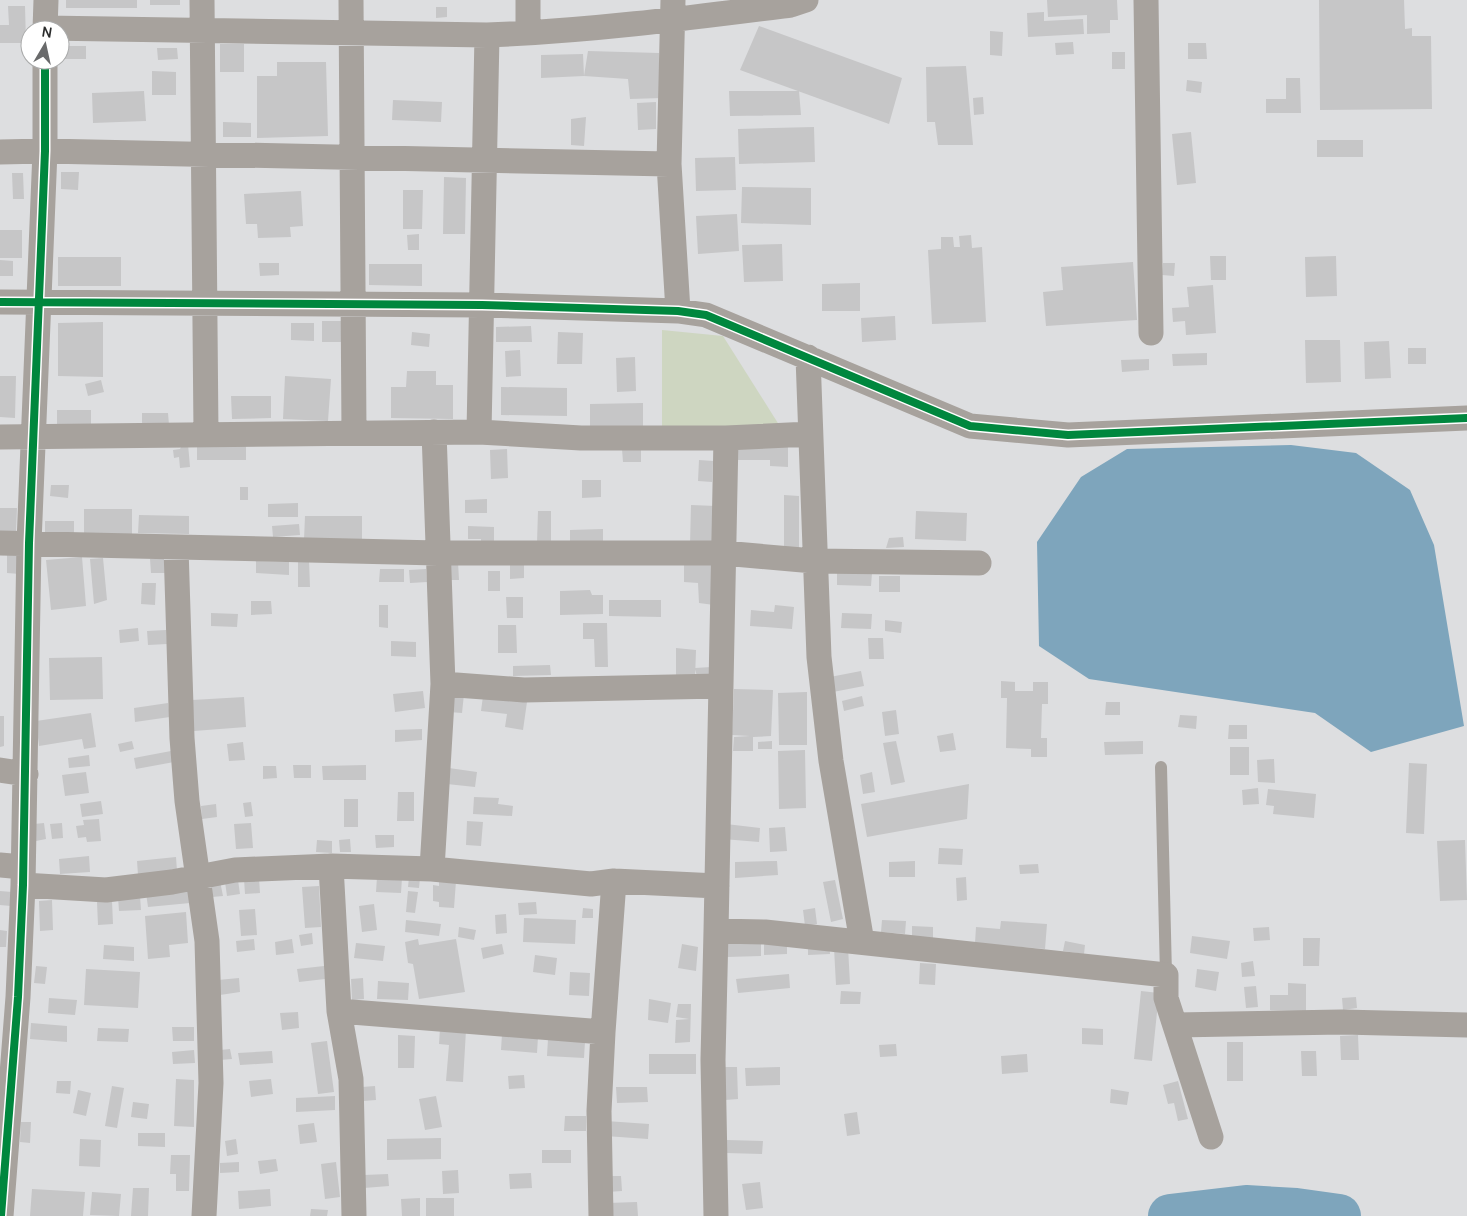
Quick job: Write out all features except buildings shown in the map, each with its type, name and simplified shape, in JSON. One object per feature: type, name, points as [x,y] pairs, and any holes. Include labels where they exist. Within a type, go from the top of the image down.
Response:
[{"type":"street","points":[[45,20],[46,0]]},
{"type":"street","points":[[202,0],[206,433]]},
{"type":"street","points":[[351,0],[354,432]]},
{"type":"street","points":[[528,0],[528,33]]},
{"type":"street","points":[[70,29],[487,35],[528,33],[673,10],[791,5],[806,0]]},
{"type":"street","points":[[1146,0],[1151,333]]},
{"type":"street","points":[[673,10],[670,164],[678,312]]},
{"type":"street","points":[[479,432],[487,35]]},
{"type":"street","points":[[1,1216],[15,873],[26,774],[29,543],[40,303],[45,151],[45,70]]},
{"type":"street","points":[[0,152],[45,151],[670,164]]},
{"type":"street","points":[[0,302],[482,305],[678,312],[706,315],[970,426],[1068,435],[1467,418]]},
{"type":"street","points":[[808,357],[819,657],[831,761],[862,942]]},
{"type":"street","points":[[0,437],[354,432],[479,432],[581,438],[726,438],[810,434]]},
{"type":"street","points":[[432,869],[443,684],[434,432]]},
{"type":"street","points":[[716,1216],[713,1060],[726,438]]},
{"type":"street","points":[[0,543],[438,553],[723,552],[814,561],[979,563]]},
{"type":"street","points":[[176,548],[182,738],[187,801],[206,941],[211,1083],[204,1216]]},
{"type":"street","points":[[443,684],[524,690],[721,686]]},
{"type":"street","points":[[0,770],[26,774]]},
{"type":"street","points":[[15,873],[106,890],[235,870],[331,866],[432,869],[571,883],[591,884],[614,881],[717,886]]},
{"type":"street","points":[[331,866],[339,1011],[351,1079],[354,1216]]},
{"type":"street","points":[[601,1216],[599,1111],[614,881]]},
{"type":"street","points":[[716,931],[765,932],[1166,975],[1166,998],[1176,1024],[1211,1137]]},
{"type":"street","points":[[339,1011],[603,1032]]},
{"type":"street","points":[[1176,1024],[1342,1022],[1467,1025]]},
{"type":"lane","points":[[1161,767],[1166,975]]},
{"type":"green space","points":[[662,330],[723,336],[781,428],[662,430]]},
{"type":"water","points":[[1291,445],[1356,453],[1410,490],[1434,545],[1464,726],[1371,752],[1315,713],[1089,679],[1039,646],[1037,542],[1081,477],[1127,449]]},
{"type":"waterway","points":[[1170,1216],[1246,1207],[1296,1210],[1339,1216]]},
{"type":"cycle path","points":[[1,1216],[18,997],[23,885],[29,543],[45,151],[45,70]]},
{"type":"cycle path","points":[[0,302],[482,305],[678,311],[706,315],[970,426],[1068,435],[1467,418]]}]
